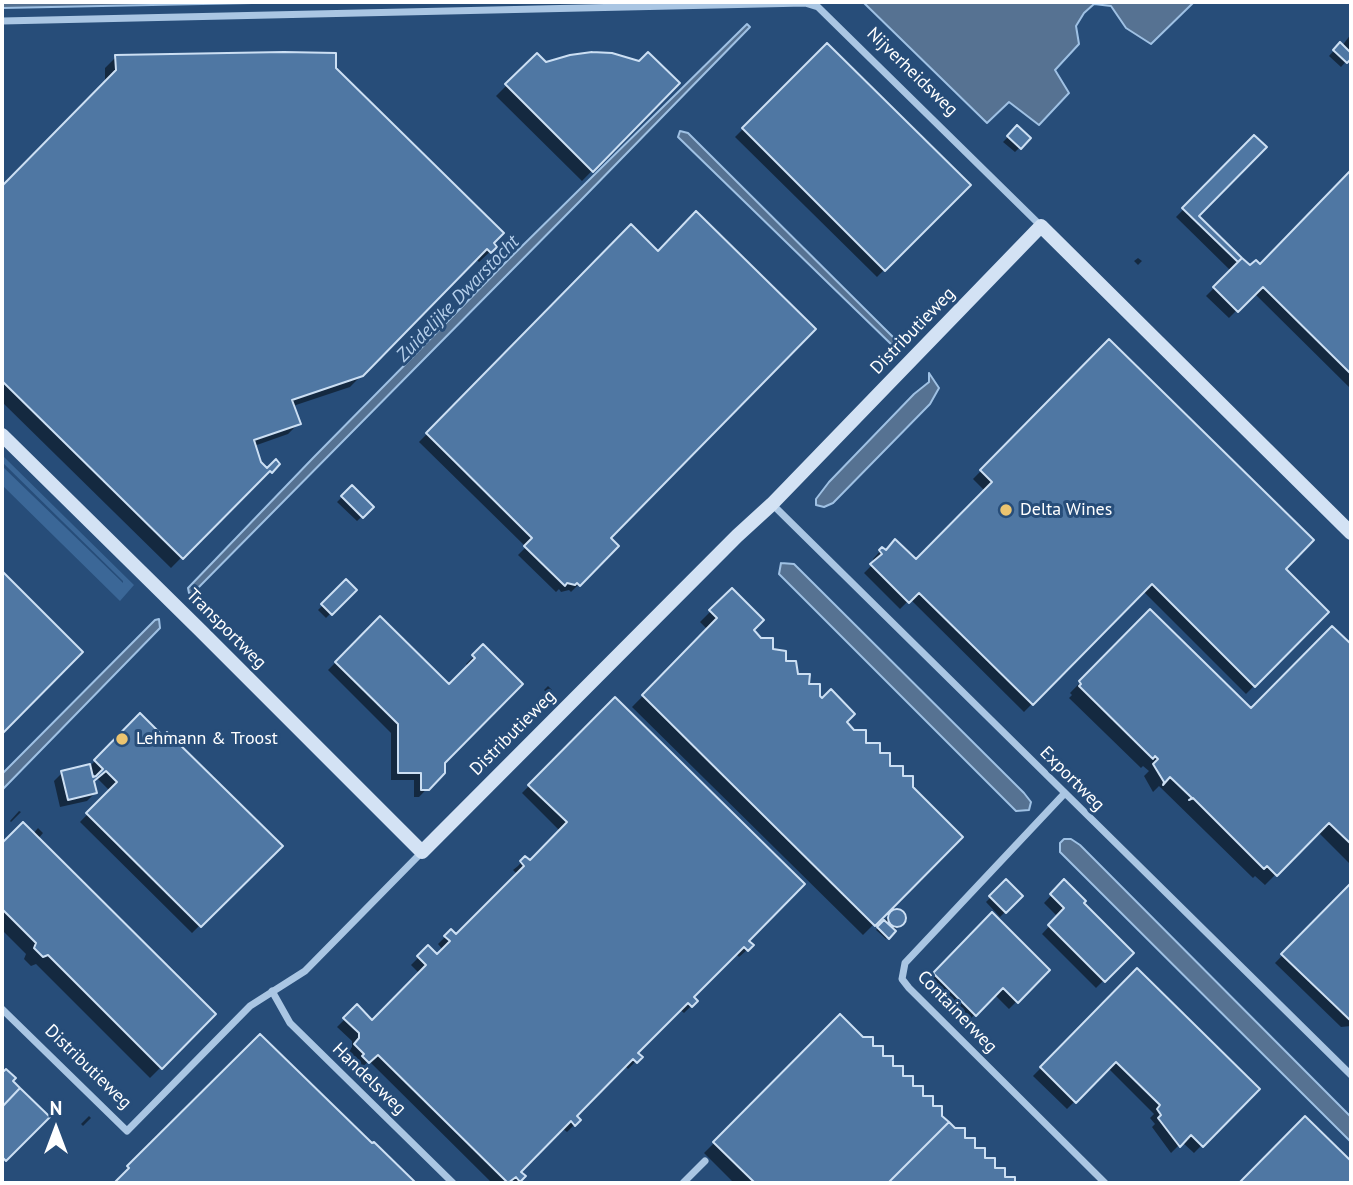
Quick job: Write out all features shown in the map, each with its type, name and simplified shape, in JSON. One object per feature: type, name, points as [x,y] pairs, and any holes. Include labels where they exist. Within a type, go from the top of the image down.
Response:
[{"type":"street","name":"Nijverheidsweg","points":[[2,21],[805,3],[818,7],[1351,533]]},
{"type":"street","name":"Distributieweg","points":[[2,1009],[127,1131],[250,1006],[305,971],[737,536],[772,504],[1041,226]]},
{"type":"street","name":"Transportweg","points":[[2,435],[422,852]]},
{"type":"street","name":"Exportweg","points":[[772,504],[1351,1075]]},
{"type":"street","name":"Containerweg","points":[[1064,794],[905,962],[902,979],[1105,1183]]},
{"type":"street","name":"Handelsweg","points":[[272,991],[290,1023],[453,1183]]},
{"type":"street","points":[[682,1183],[705,1161]]},
{"type":"shaded area","points":[[2,2],[302,2],[2,8]]},
{"type":"shaded area","points":[[863,2],[1194,2],[1151,44],[1126,28],[1111,6],[1094,4],[1076,26],[1079,44],[1055,70],[1069,93],[1039,125],[1009,102],[987,123]]},
{"type":"shaded area","points":[[747,24],[750,27],[582,199],[193,593],[189,593],[188,588],[313,458],[509,259]]},
{"type":"shaded area","points":[[680,131],[688,133],[900,344],[900,348],[893,346],[678,137]]},
{"type":"shaded area","points":[[929,373],[939,388],[930,404],[833,503],[824,507],[816,505],[816,499],[829,482],[914,394],[929,382]]},
{"type":"shaded area","points":[[2,455],[134,585],[120,601],[2,485],[2,466],[123,583],[2,462]]},
{"type":"shaded area","points":[[781,563],[794,564],[1024,793],[1031,802],[1029,810],[1016,811],[779,574]]},
{"type":"shaded area","points":[[159,619],[160,628],[2,790],[2,774]]},
{"type":"shaded area","points":[[1064,839],[1071,839],[1080,845],[1351,1117],[1351,1142],[1060,852],[1060,843]]},
{"type":"building","points":[[1340,42],[1351,53],[1351,59],[1347,63],[1333,50]]},
{"type":"building","points":[[827,43],[971,185],[885,271],[742,128]]},
{"type":"building","points":[[592,52],[612,53],[639,61],[648,52],[680,83],[593,172],[505,84],[537,53],[546,62]]},
{"type":"building","points":[[336,53],[336,68],[504,233],[494,243],[497,247],[491,253],[487,249],[363,376],[292,400],[301,424],[254,440],[261,462],[267,468],[276,459],[280,464],[183,559],[2,381],[2,186],[116,70],[115,55]]},
{"type":"building","points":[[1017,125],[1031,138],[1021,149],[1007,136]]},
{"type":"building","points":[[1254,135],[1267,147],[1199,216],[1242,258],[1238,262],[1182,208]]},
{"type":"building","points":[[1351,170],[1351,374],[1263,287],[1238,312],[1213,287],[1242,258],[1250,265],[1256,260],[1260,264]]},
{"type":"building","points":[[696,211],[816,329],[611,538],[619,546],[580,586],[577,583],[567,583],[565,586],[524,546],[532,538],[426,433],[631,224],[658,251]]},
{"type":"building","points":[[1109,339],[1314,540],[1286,569],[1329,612],[1255,687],[1152,584],[1033,705],[919,593],[909,603],[870,564],[882,554],[879,550],[882,547],[886,550],[895,539],[916,559],[992,482],[980,470]]},
{"type":"building","points":[[352,485],[374,507],[363,518],[341,496]]},
{"type":"building","points":[[2,571],[83,652],[2,734]]},
{"type":"building","points":[[346,579],[357,590],[332,615],[321,604]]},
{"type":"building","points":[[732,588],[764,620],[754,630],[761,638],[773,638],[773,649],[786,651],[786,661],[796,661],[798,674],[810,674],[809,684],[820,684],[822,698],[831,689],[855,714],[847,722],[854,730],[866,730],[866,743],[880,743],[880,753],[890,753],[890,766],[903,766],[903,776],[913,776],[913,787],[963,837],[875,926],[642,695],[717,618],[709,610]]},
{"type":"building","points":[[1150,609],[1251,708],[1332,626],[1351,644],[1351,844],[1329,823],[1277,876],[1267,866],[1264,869],[1193,798],[1189,800],[1192,798],[1170,777],[1163,785],[1164,782],[1153,764],[1158,759],[1155,756],[1153,759],[1079,686],[1079,681]]},
{"type":"building","points":[[380,616],[449,684],[475,658],[472,655],[483,644],[523,684],[445,763],[445,773],[429,790],[421,790],[421,773],[398,773],[398,724],[335,662]]},
{"type":"building","points":[[615,697],[805,884],[749,941],[754,945],[748,951],[744,947],[694,997],[698,1001],[692,1007],[688,1003],[638,1053],[643,1057],[637,1063],[633,1059],[577,1116],[581,1120],[575,1126],[571,1121],[521,1172],[526,1176],[520,1182],[516,1177],[508,1183],[378,1055],[369,1063],[362,1056],[364,1054],[354,1044],[359,1033],[343,1018],[357,1004],[372,1020],[426,965],[417,956],[428,945],[437,954],[450,941],[444,936],[451,929],[456,934],[524,866],[520,861],[525,856],[530,860],[567,822],[528,785]]},
{"type":"building","points":[[140,713],[162,735],[161,738],[167,732],[283,846],[201,927],[86,813],[117,782],[106,771],[94,781],[97,793],[68,800],[61,771],[90,764],[93,777],[96,776],[103,769],[94,760]]},
{"type":"building","points":[[23,822],[216,1014],[162,1069],[48,955],[43,957],[34,948],[36,943],[2,909],[2,843]]},
{"type":"building","points":[[1006,879],[1023,896],[1006,913],[989,896]]},
{"type":"building","points":[[1064,879],[1134,953],[1105,982],[1048,925],[1064,908],[1050,894]]},
{"type":"building","points":[[1351,883],[1351,1021],[1281,954]]},
{"type":"building","points":[[897,909],[903,912],[906,918],[903,924],[897,927],[891,924],[888,918],[891,912]]},
{"type":"building","points":[[992,912],[1050,970],[1018,1003],[1003,988],[976,1016],[933,973]]},
{"type":"building","points":[[884,920],[896,931],[889,939],[877,927]]},
{"type":"building","points":[[1137,968],[1260,1089],[1203,1147],[1191,1135],[1180,1147],[1158,1118],[1161,1115],[1157,1109],[1160,1105],[1116,1062],[1076,1103],[1040,1067]]},
{"type":"building","points":[[840,1014],[863,1037],[873,1037],[873,1046],[883,1046],[883,1056],[893,1056],[893,1066],[903,1066],[903,1076],[913,1076],[913,1086],[923,1086],[923,1096],[933,1096],[933,1106],[942,1106],[942,1116],[949,1122],[888,1183],[755,1183],[713,1142]]},
{"type":"building","points":[[260,1034],[416,1183],[114,1183],[129,1168],[127,1166]]},
{"type":"building","points":[[2,1069],[6,1069],[16,1078],[13,1081],[20,1088],[2,1107]]},
{"type":"building","points":[[20,1088],[50,1117],[6,1161],[2,1157],[2,1107]]},
{"type":"building","points":[[1305,1116],[1351,1161],[1351,1183],[1239,1183]]},
{"type":"building","points":[[949,1122],[955,1128],[965,1128],[965,1138],[975,1138],[975,1148],[985,1148],[985,1158],[995,1158],[995,1168],[1005,1168],[1005,1177],[1015,1177],[1015,1183],[888,1183]]},
{"type":"place","name":"Delta Wines","points":[[1006,510]]},
{"type":"place","name":"Lehmann & Troost","points":[[122,739]]},
{"type":"water label","name":"Zuidelijke Dwarstocht","points":[[458,299]]}]
